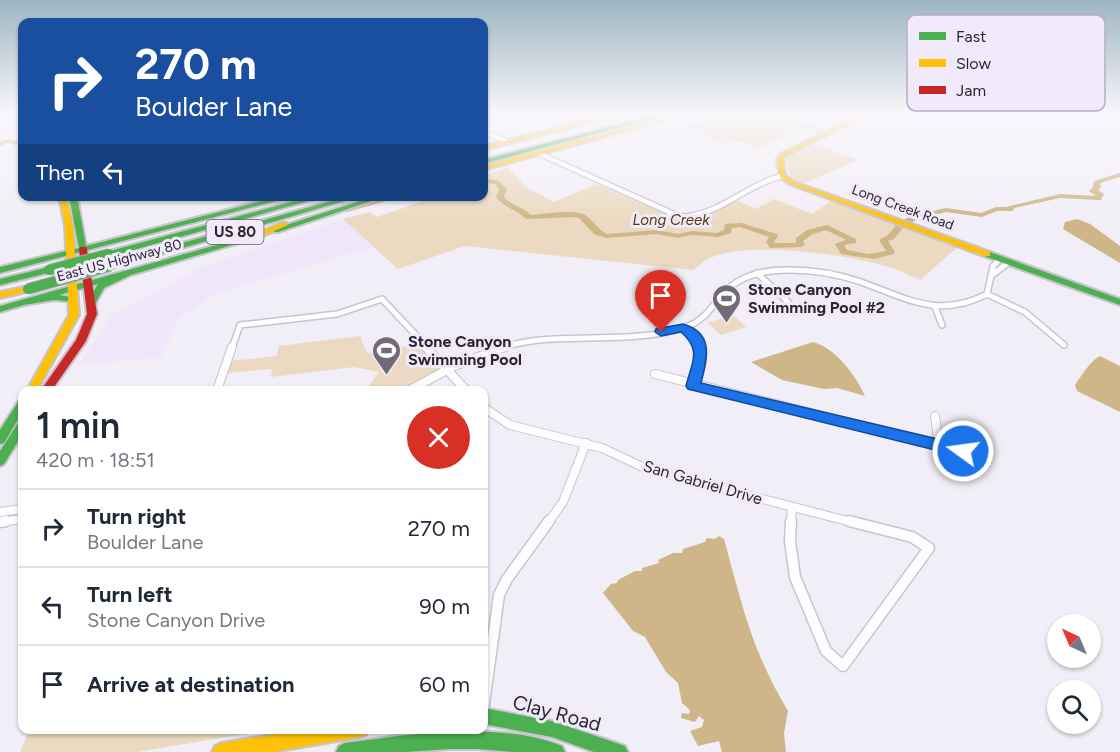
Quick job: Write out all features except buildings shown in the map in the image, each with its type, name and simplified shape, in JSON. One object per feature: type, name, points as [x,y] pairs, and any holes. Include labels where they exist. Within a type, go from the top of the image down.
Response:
[{"type":"main road","points":[[488,161],[528,150]]},
{"type":"main road","points":[[488,167],[549,150]]},
{"type":"main road","points":[[783,176],[780,159],[793,150]]},
{"type":"main road","name":"Long Creek Road","points":[[783,176],[792,183],[1120,302]]},
{"type":"main road","points":[[42,386],[81,340],[92,314],[83,249],[75,237],[64,201]]},
{"type":"main road","points":[[41,386],[74,315],[70,252],[75,237],[74,201]]},
{"type":"main road","name":"East US Highway 80","points":[[0,270],[83,249],[111,254],[277,201]]},
{"type":"main road","name":"US 80","points":[[0,282],[305,201]]},
{"type":"main road","name":"US 80","points":[[0,295],[28,288],[111,254],[338,201]]},
{"type":"main road","points":[[246,240],[353,201]]},
{"type":"main road","name":"East US Highway 80","points":[[0,309],[20,303],[73,294],[89,284],[246,240],[368,201]]},
{"type":"main road","points":[[34,262],[75,237],[90,241],[111,254]]},
{"type":"main road","points":[[111,254],[96,254],[100,270],[113,275],[128,273]]},
{"type":"main road","points":[[20,303],[42,295],[57,284],[57,264],[53,261],[34,262]]},
{"type":"main road","points":[[92,303],[94,293],[102,284],[128,273]]},
{"type":"main road","points":[[0,440],[18,411]]},
{"type":"main road","points":[[0,461],[18,432]]},
{"type":"main road","name":"Clay Road","points":[[488,717],[546,726],[578,735],[619,752]]},
{"type":"main road","points":[[221,752],[330,734]]},
{"type":"main road","points":[[345,752],[424,738],[470,734]]},
{"type":"main road","points":[[485,734],[556,752]]},
{"type":"street","points":[[538,153],[671,215],[686,219],[704,213],[766,179],[783,176]]},
{"type":"street","points":[[987,294],[991,276],[1005,260]]},
{"type":"street","points":[[418,386],[516,343],[661,332],[683,327],[704,318],[714,309],[730,286],[757,273],[790,270],[826,274],[869,285],[907,301],[935,307],[961,307],[987,294]]},
{"type":"street","points":[[757,273],[789,303]]},
{"type":"street","points":[[987,294],[1025,312],[1064,345]]},
{"type":"street","points":[[219,386],[240,325],[337,314],[382,299],[462,386]]},
{"type":"street","points":[[935,307],[942,325]]},
{"type":"street","points":[[683,327],[701,345],[693,386]]},
{"type":"street","points":[[655,374],[693,386],[963,451]]},
{"type":"street","name":"San Gabriel Drive","points":[[488,411],[515,428],[535,435],[558,436],[622,455],[644,468],[912,537],[929,548],[843,666],[825,651],[795,576],[790,542],[792,507]]},
{"type":"street","points":[[936,416],[939,446]]},
{"type":"street","points":[[488,675],[499,595],[507,579],[558,510],[586,444]]},
{"type":"street","points":[[0,512],[18,510]]},
{"type":"street","points":[[0,522],[18,520]]},
{"type":"shaded area","points":[[799,150],[831,150],[858,160],[802,184],[790,177],[785,156]]},
{"type":"shaded area","points":[[507,167],[526,187],[554,202],[596,184],[686,223],[734,199],[756,209],[774,199],[812,214],[833,200],[959,246],[920,280],[892,268],[865,261],[819,253],[769,250],[724,253],[708,259],[693,270],[465,246],[398,269],[343,219],[370,212],[377,217],[423,201],[488,201],[488,175]]},
{"type":"shaded area","points":[[343,219],[374,247],[220,292],[180,317],[161,357],[79,365],[112,314],[205,266]]},
{"type":"shaded area","points":[[1077,219],[1090,224],[1120,246],[1120,263],[1063,229],[1065,222]]},
{"type":"shaded area","name":"Stone Canyon Swimming Pool #2","points":[[733,315],[746,327],[721,335],[708,323]]},
{"type":"shaded area","points":[[360,336],[367,353],[380,353],[418,343],[440,370],[411,386],[369,386],[379,372],[354,367],[271,377],[272,369],[227,373],[231,361],[276,356],[279,346]]},
{"type":"shaded area","points":[[813,342],[837,356],[856,380],[865,396],[837,388],[824,389],[782,380],[751,362]]},
{"type":"shaded area","points":[[1100,356],[1120,366],[1120,412],[1077,391],[1075,385]]},
{"type":"shaded area","points":[[719,536],[724,539],[757,648],[788,711],[784,733],[786,752],[722,752],[719,741],[698,746],[690,731],[702,727],[704,720],[699,716],[695,722],[681,718],[682,713],[689,714],[690,710],[682,703],[678,683],[666,672],[645,637],[633,631],[603,593],[611,584],[617,583],[618,580],[635,571],[642,571],[642,568],[659,563],[658,560],[673,553],[682,553],[683,549],[705,542],[707,538],[715,539]]},
{"type":"shaded area","points":[[28,734],[244,734],[137,752],[20,752]]},
{"type":"waterway","name":"Long Creek","points":[[488,181],[497,182],[503,189],[500,197],[508,206],[523,211],[529,217],[577,215],[583,217],[597,232],[606,236],[657,232],[678,236],[692,233],[718,235],[728,231],[728,226],[741,225],[774,236],[770,242],[773,246],[801,245],[799,240],[810,232],[827,227],[853,241],[839,244],[844,252],[874,256],[891,252],[883,240],[891,237],[899,227],[913,218],[946,210],[982,215],[996,209],[1010,209],[1010,207],[1060,196],[1098,198],[1100,194],[1093,191],[1097,187],[1096,182],[1120,175]]},
{"type":"waterway","name":"Long Creek","points":[[347,210],[382,201]]},
{"type":"traffic: fast","points":[[488,161],[528,150]]},
{"type":"traffic: fast","points":[[74,201],[83,249]]},
{"type":"traffic: fast","points":[[0,270],[272,201]]},
{"type":"traffic: fast","points":[[109,254],[305,201]]},
{"type":"traffic: fast","points":[[110,266],[341,201]]},
{"type":"traffic: fast","points":[[275,230],[368,201]]},
{"type":"traffic: fast","points":[[0,309],[255,237]]},
{"type":"traffic: fast","points":[[49,270],[109,254]]},
{"type":"traffic: fast","points":[[987,254],[1120,302]]},
{"type":"traffic: fast","points":[[28,289],[110,266]]},
{"type":"traffic: fast","points":[[0,282],[49,270]]},
{"type":"traffic: fast","points":[[92,302],[101,286],[128,273]]},
{"type":"traffic: fast","points":[[20,303],[54,297],[73,300]]},
{"type":"traffic: fast","points":[[0,440],[18,411]]},
{"type":"traffic: fast","points":[[0,461],[18,432]]},
{"type":"traffic: fast","points":[[488,717],[552,729],[619,752]]},
{"type":"traffic: fast","points":[[345,752],[398,744],[451,740],[503,742],[556,752]]},
{"type":"traffic: slow","points":[[488,167],[550,150]]},
{"type":"traffic: slow","points":[[793,150],[780,159],[782,176],[792,183],[987,254]]},
{"type":"traffic: slow","points":[[64,201],[69,226],[70,253]]},
{"type":"traffic: slow","points":[[246,240],[284,225]]},
{"type":"traffic: slow","points":[[34,386],[74,315],[70,253]]},
{"type":"traffic: slow","points":[[0,295],[28,289]]},
{"type":"traffic: slow","points":[[221,752],[330,734]]},
{"type":"traffic: jam","points":[[49,386],[81,341],[92,314],[83,249]]},
{"type":"place","name":"Stone Canyon Swimming Pool #2","points":[[727,324]]},
{"type":"place","name":"Stone Canyon Swimming Pool","points":[[387,376]]},
{"type":"route","points":[[661,332],[683,327],[698,339],[702,351],[693,386],[963,451]]}]
